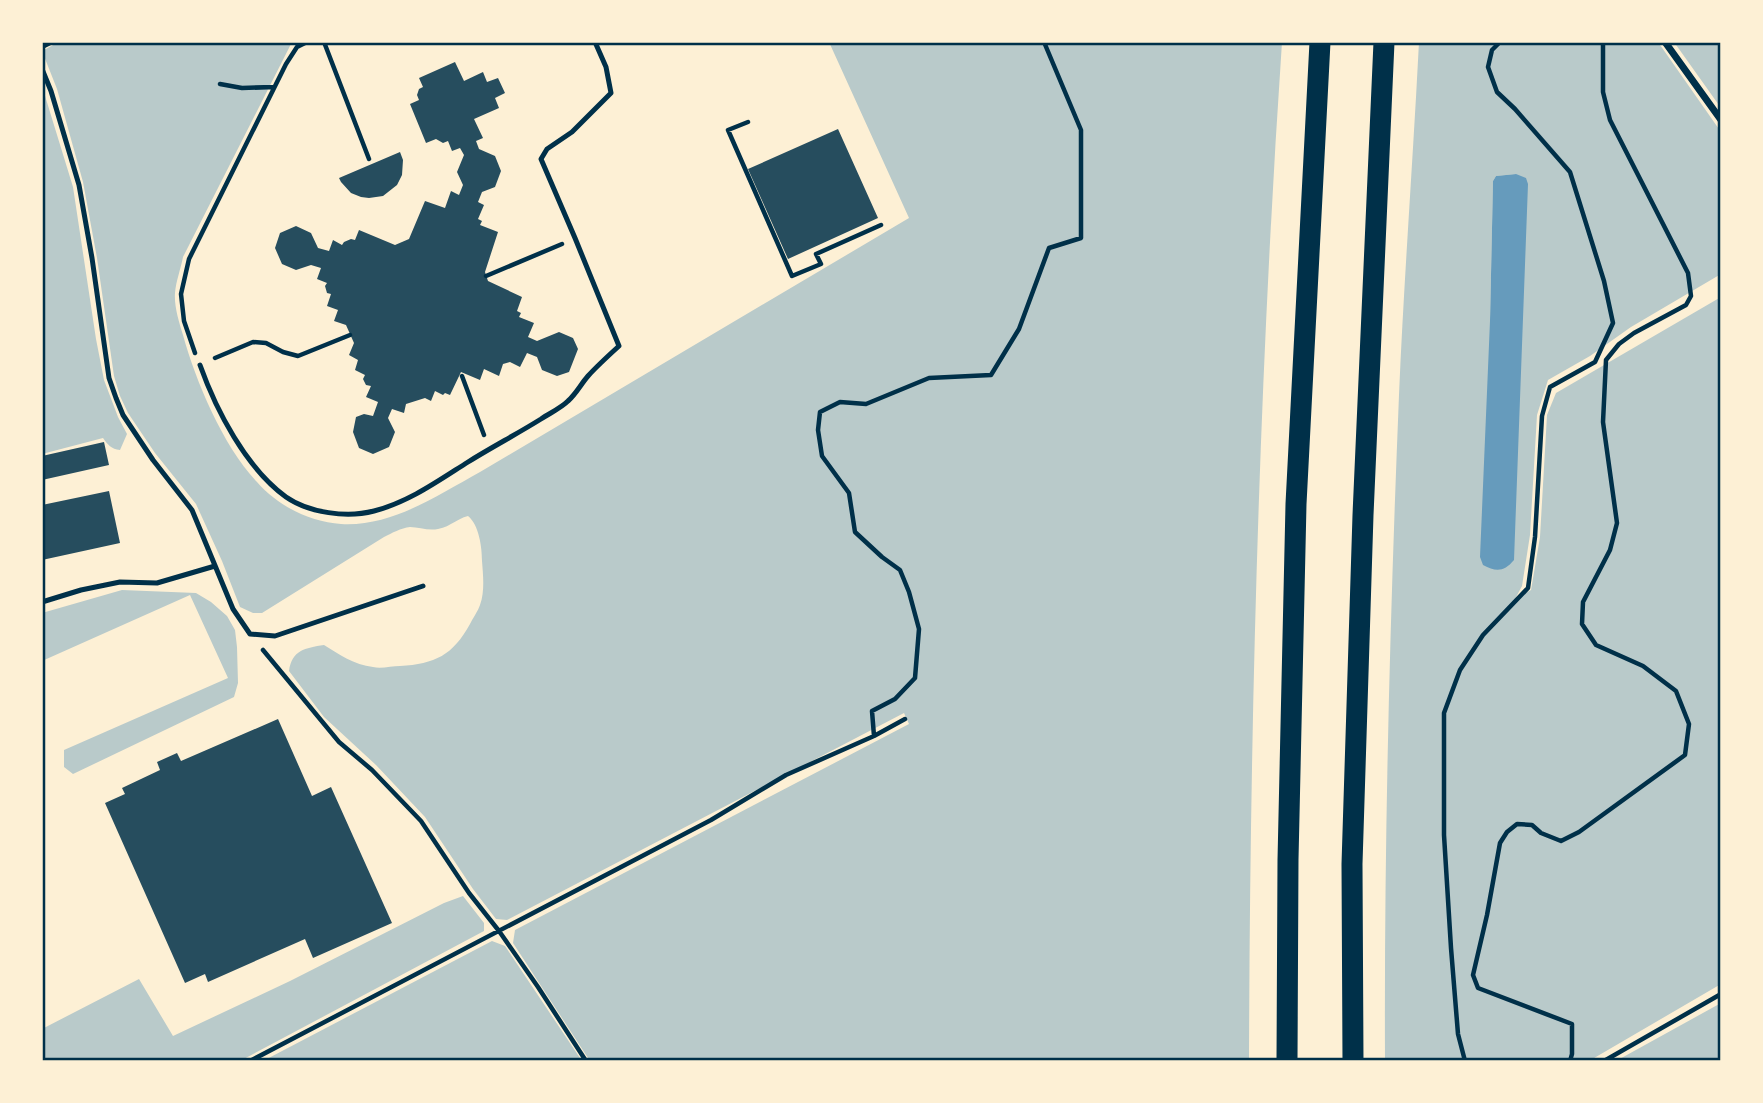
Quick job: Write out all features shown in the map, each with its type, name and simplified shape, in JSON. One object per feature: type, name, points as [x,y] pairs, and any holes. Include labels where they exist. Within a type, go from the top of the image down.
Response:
[{"type":"highway","points":[[1287,1061],[1288,860],[1296,504],[1320,42]]},
{"type":"highway","points":[[1353,1061],[1352,864],[1363,515],[1384,42]]},
{"type":"street","points":[[1665,42],[1721,120]]},
{"type":"lane","points":[[200,365],[225,421],[264,477],[288,498],[316,511],[342,514],[372,512],[414,497],[568,402],[587,377],[618,346],[541,159],[547,149],[572,132],[611,93],[606,67],[595,42]]},
{"type":"lane","points":[[42,69],[79,185],[109,378],[116,398],[123,415],[153,460],[192,510],[233,610],[250,634],[275,636],[422,586]]},
{"type":"lane","points":[[42,602],[120,582],[157,583],[215,566]]},
{"type":"path","points":[[42,47],[52,42]]},
{"type":"path","points":[[307,42],[297,47],[274,87],[189,259],[181,294],[184,321],[200,365],[253,342],[266,343],[298,356],[350,335]]},
{"type":"path","points":[[324,42],[369,159]]},
{"type":"path","points":[[874,736],[872,711],[895,699],[915,678],[919,629],[900,570],[856,532],[849,493],[822,456],[818,430],[820,412],[840,402],[866,404],[929,378],[991,374],[1018,330],[1049,248],[1081,238],[1081,130],[1044,42]]},
{"type":"path","points":[[1465,1061],[1458,1034],[1444,835],[1444,713],[1460,670],[1483,635],[1528,588],[1535,537],[1542,416],[1550,387],[1595,362],[1613,323],[1604,281],[1570,172],[1516,109],[1497,92],[1488,67],[1492,50],[1500,42]]},
{"type":"path","points":[[1570,1061],[1572,1024],[1478,988],[1473,975],[1500,843],[1507,832],[1517,824],[1532,825],[1541,834],[1561,841],[1579,832],[1685,755],[1689,724],[1676,691],[1643,666],[1596,645],[1582,624],[1583,602],[1610,550],[1617,523],[1602,422],[1606,360],[1634,332],[1686,305],[1691,296],[1688,273],[1610,120],[1603,92],[1603,42]]},
{"type":"path","points":[[220,84],[242,88],[274,87]]},
{"type":"path","points":[[748,121],[728,130],[792,276],[821,264],[817,254],[881,225]]},
{"type":"path","points":[[486,276],[575,238]]},
{"type":"path","points":[[462,376],[489,449]]},
{"type":"path","points":[[250,634],[339,742],[372,770],[421,821],[469,893],[538,987],[586,1061]]},
{"type":"path","points":[[250,1061],[711,820],[786,775],[874,736],[905,719]]},
{"type":"path","points":[[1604,1061],[1721,994]]},
{"type":"shaded area","points":[[59,42],[292,42],[183,257],[175,303],[189,353],[212,413],[233,450],[265,491],[306,516],[329,523],[360,524],[414,508],[480,472],[909,218],[829,42],[1282,42],[1267,296],[1257,551],[1249,1061],[590,1061],[513,943],[515,930],[909,724],[904,713],[507,920],[496,919],[425,817],[376,765],[324,717],[289,671],[293,658],[300,651],[324,645],[353,662],[379,668],[423,663],[450,650],[464,635],[482,600],[481,549],[475,525],[468,516],[438,529],[410,527],[400,530],[384,537],[262,613],[253,613],[240,607],[196,504],[155,453],[120,396],[114,376],[83,182],[57,89],[42,51]]},
{"type":"shaded area","points":[[1419,42],[1658,42],[1721,132],[1721,274],[1548,380],[1537,415],[1530,535],[1522,586],[1515,599],[1531,590],[1540,537],[1547,415],[1556,393],[1721,297],[1721,984],[1589,1061],[1385,1061],[1393,562],[1401,351]],"holes":[[[1516,174],[1490,321],[1493,181],[1496,176]]]},
{"type":"shaded area","points":[[1674,42],[1721,42],[1721,108]]},
{"type":"shaded area","points":[[42,86],[73,187],[104,380],[127,434],[120,450],[114,449],[103,438],[42,454]]},
{"type":"shaded area","points":[[122,590],[196,593],[211,602],[227,616],[235,630],[238,683],[234,697],[73,774],[64,767],[64,750],[228,678],[190,595],[42,661],[42,613]]},
{"type":"shaded area","points":[[463,896],[484,923],[484,931],[240,1061],[42,1061],[42,1029],[139,979],[173,1036]]},
{"type":"shaded area","points":[[492,941],[505,946],[582,1061],[263,1061]]},
{"type":"shaded area","points":[[1721,1003],[1721,1061],[1616,1061]]},
{"type":"water","points":[[1516,174],[1526,178],[1528,184],[1514,560],[1507,567],[1496,570],[1483,565],[1480,557],[1493,181],[1496,176]]},
{"type":"building","points":[[455,62],[464,81],[483,72],[487,82],[498,78],[505,93],[495,98],[499,108],[474,119],[483,138],[476,141],[479,149],[495,156],[501,171],[495,187],[482,192],[478,202],[484,205],[478,219],[482,221],[480,225],[498,232],[485,272],[488,281],[522,297],[517,311],[521,313],[519,317],[534,323],[528,337],[537,341],[559,332],[573,338],[578,349],[569,372],[557,376],[542,370],[537,357],[527,353],[520,367],[510,362],[503,364],[499,376],[484,369],[480,380],[461,372],[450,395],[435,391],[431,401],[425,398],[406,404],[404,413],[392,409],[388,418],[395,432],[389,447],[373,454],[359,448],[353,432],[356,417],[364,414],[373,416],[378,402],[366,397],[371,386],[366,385],[363,379],[365,375],[355,370],[358,360],[349,355],[354,343],[346,325],[334,321],[338,310],[327,306],[331,294],[327,293],[327,283],[317,279],[321,268],[311,265],[296,270],[282,264],[275,248],[280,233],[296,226],[311,233],[318,248],[329,251],[333,240],[342,245],[351,239],[355,240],[359,230],[395,245],[409,239],[425,201],[445,208],[451,191],[459,195],[463,185],[457,172],[464,155],[460,148],[452,151],[448,141],[443,143],[436,139],[426,143],[410,104],[419,100],[417,95],[423,87],[419,78]]},
{"type":"building","points":[[838,129],[878,218],[788,259],[748,169]]},
{"type":"building","points":[[400,152],[403,160],[402,175],[397,185],[383,196],[369,198],[351,193],[339,178]]},
{"type":"building","points":[[104,442],[109,465],[42,480],[42,456]]},
{"type":"building","points":[[109,491],[120,543],[42,560],[42,505]]},
{"type":"building","points":[[278,719],[312,796],[331,787],[392,923],[313,958],[305,939],[208,982],[205,974],[185,983],[105,803],[125,794],[122,788],[160,770],[157,762],[177,753],[181,761]]}]
